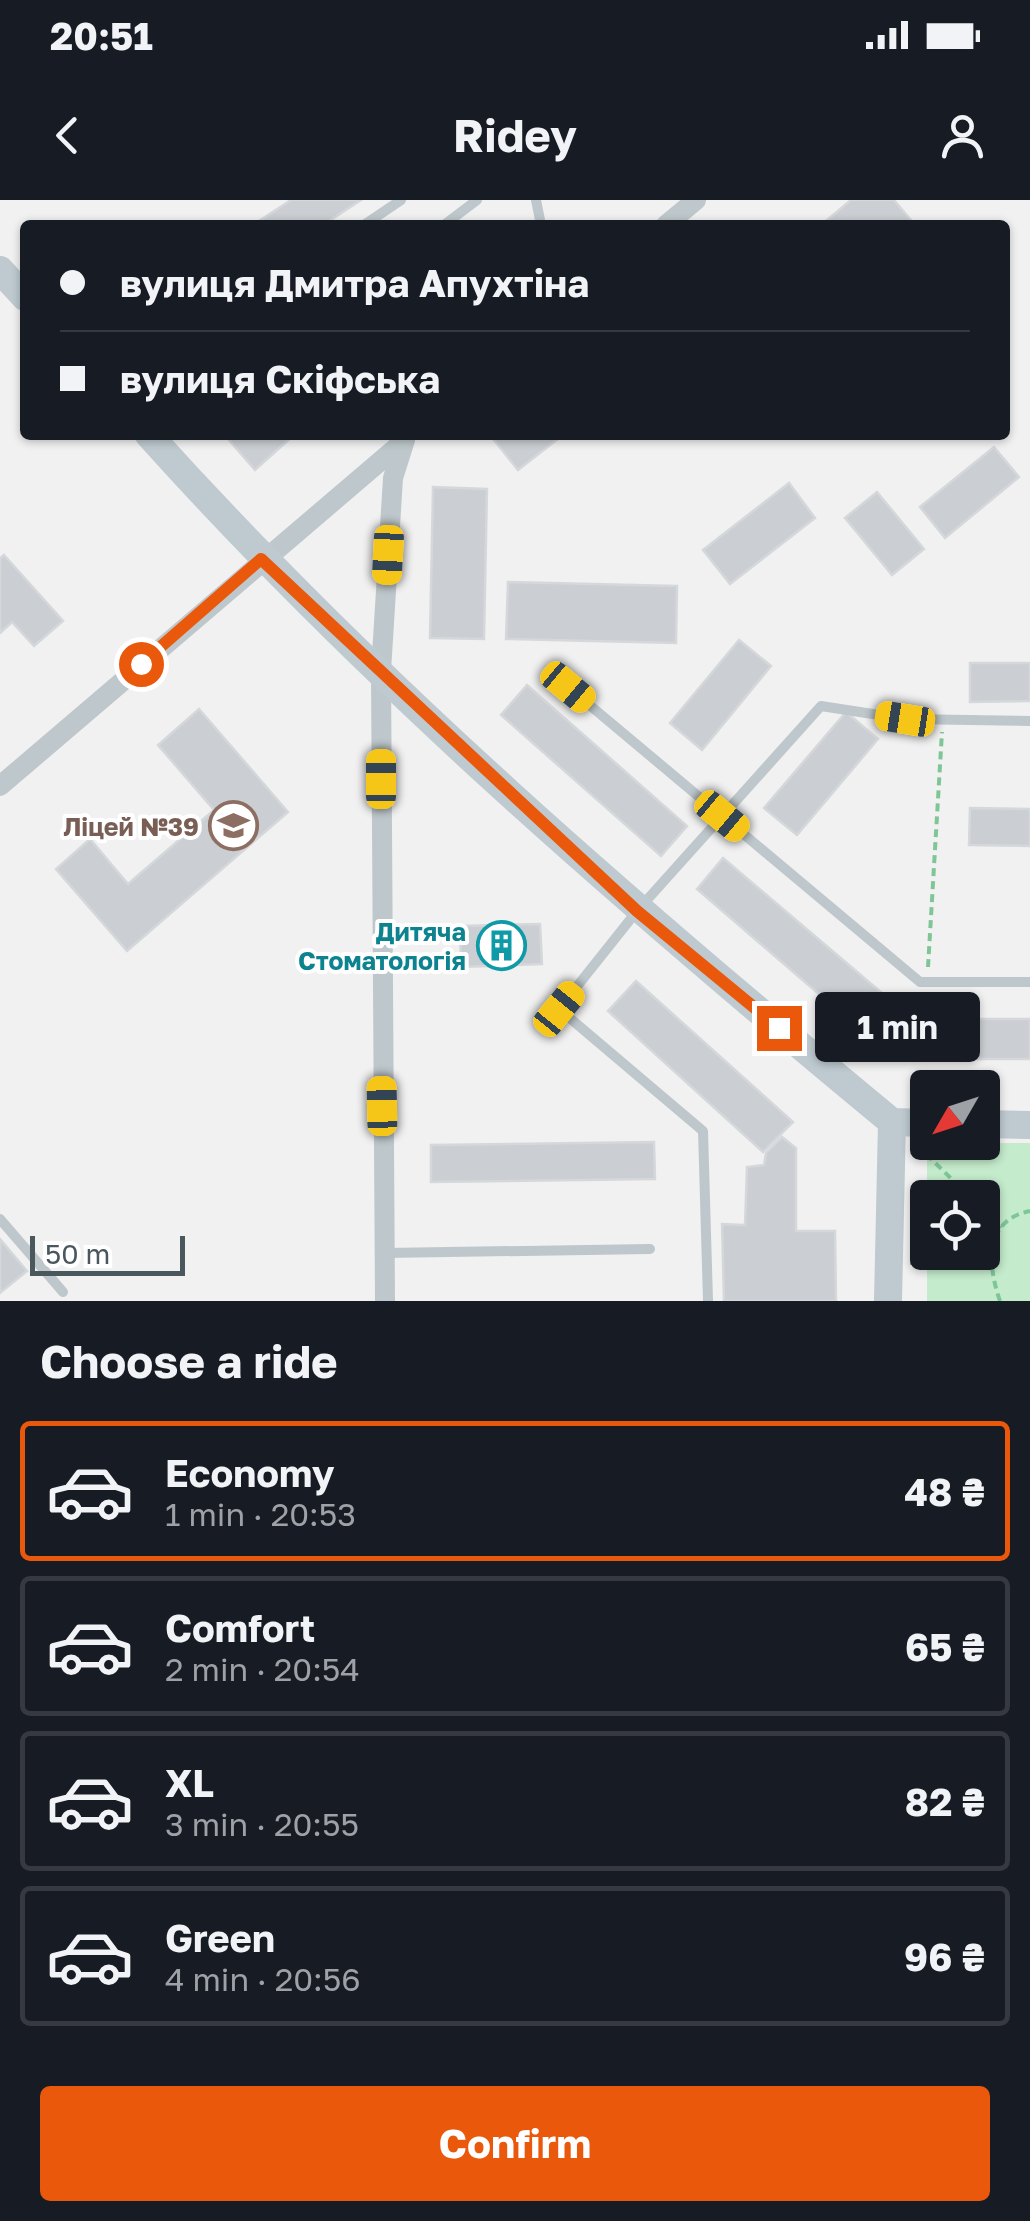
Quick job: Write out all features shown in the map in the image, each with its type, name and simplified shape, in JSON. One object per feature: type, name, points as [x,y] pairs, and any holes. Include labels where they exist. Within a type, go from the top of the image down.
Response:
[{"type":"street","points":[[672,220],[696,200]]},
{"type":"street","points":[[0,270],[20,292]]},
{"type":"street","points":[[154,440],[261,559],[637,911],[892,1122],[910,1122]]},
{"type":"street","points":[[0,786],[261,559],[406,440]]},
{"type":"street","points":[[385,1301],[381,671],[392,478],[407,440]]},
{"type":"street","points":[[888,1301],[892,1122]]},
{"type":"street","points":[[1000,1124],[1030,1125]]},
{"type":"lane","points":[[371,220],[401,200]]},
{"type":"lane","points":[[451,220],[477,200]]},
{"type":"lane","points":[[568,687],[920,982],[1030,982]]},
{"type":"lane","points":[[708,1301],[703,1131],[559,1009],[637,911],[821,706],[905,719],[1030,722]]},
{"type":"lane","points":[[0,1220],[64,1292]]},
{"type":"lane","points":[[384,1254],[650,1249]]},
{"type":"path","points":[[927,982],[943,720]]},
{"type":"path","points":[[892,1122],[952,1180]]},
{"type":"path","points":[[1000,1231],[1030,1211]]},
{"type":"path","points":[[889,1264],[910,1263]]},
{"type":"path","points":[[992,1270],[1000,1301]]},
{"type":"green space","points":[[1000,1143],[1030,1143],[1030,1301],[927,1301],[927,1270],[1000,1270],[1000,1180],[927,1180],[927,1160],[1000,1160]]},
{"type":"building","points":[[291,200],[361,200],[331,220],[261,220]]},
{"type":"building","points":[[851,200],[894,200],[911,220],[827,220]]},
{"type":"building","points":[[229,440],[288,440],[255,470]]},
{"type":"building","points":[[494,440],[557,440],[518,470]]},
{"type":"building","points":[[994,447],[1019,477],[945,538],[920,507]]},
{"type":"building","points":[[789,483],[815,518],[730,584],[703,550]]},
{"type":"building","points":[[433,487],[487,489],[484,639],[430,638]]},
{"type":"building","points":[[877,492],[924,549],[892,575],[845,518]]},
{"type":"building","points":[[4,555],[63,621],[34,646],[12,622],[0,633],[0,558]]},
{"type":"building","points":[[508,582],[677,586],[676,643],[506,639]]},
{"type":"building","points":[[739,640],[771,666],[702,750],[670,723]]},
{"type":"building","points":[[970,663],[1030,663],[1030,701],[970,702]]},
{"type":"building","points":[[527,685],[687,826],[661,856],[501,715]]},
{"type":"building","name":"Ліцей №39","points":[[199,709],[288,812],[127,951],[56,869],[90,839],[128,884],[214,810],[158,745]]},
{"type":"building","points":[[846,712],[878,739],[797,835],[764,808]]},
{"type":"building","points":[[970,808],[1030,809],[1030,846],[969,845]]},
{"type":"building","points":[[723,858],[883,994],[856,1026],[697,889]]},
{"type":"building","name":"Дитяча Стоматологія","points":[[540,924],[542,964],[461,967],[460,926]]},
{"type":"building","points":[[636,981],[793,1122],[763,1152],[608,1011]]},
{"type":"building","points":[[916,1019],[1030,1019],[1030,1059],[916,1059]]},
{"type":"building","points":[[782,1137],[796,1148],[796,1231],[835,1231],[836,1301],[724,1301],[722,1224],[745,1225],[747,1167],[764,1165],[766,1153]]},
{"type":"building","points":[[654,1142],[655,1179],[431,1182],[431,1145]]},
{"type":"building","points":[[0,1239],[27,1271],[0,1293]]},
{"type":"place","name":"Ліцей №39","points":[[234,826]]},
{"type":"place","name":"Дитяча Стоматологія","points":[[501,945]]},
{"type":"route","points":[[141,664],[261,559],[637,911],[779,1028]]}]
